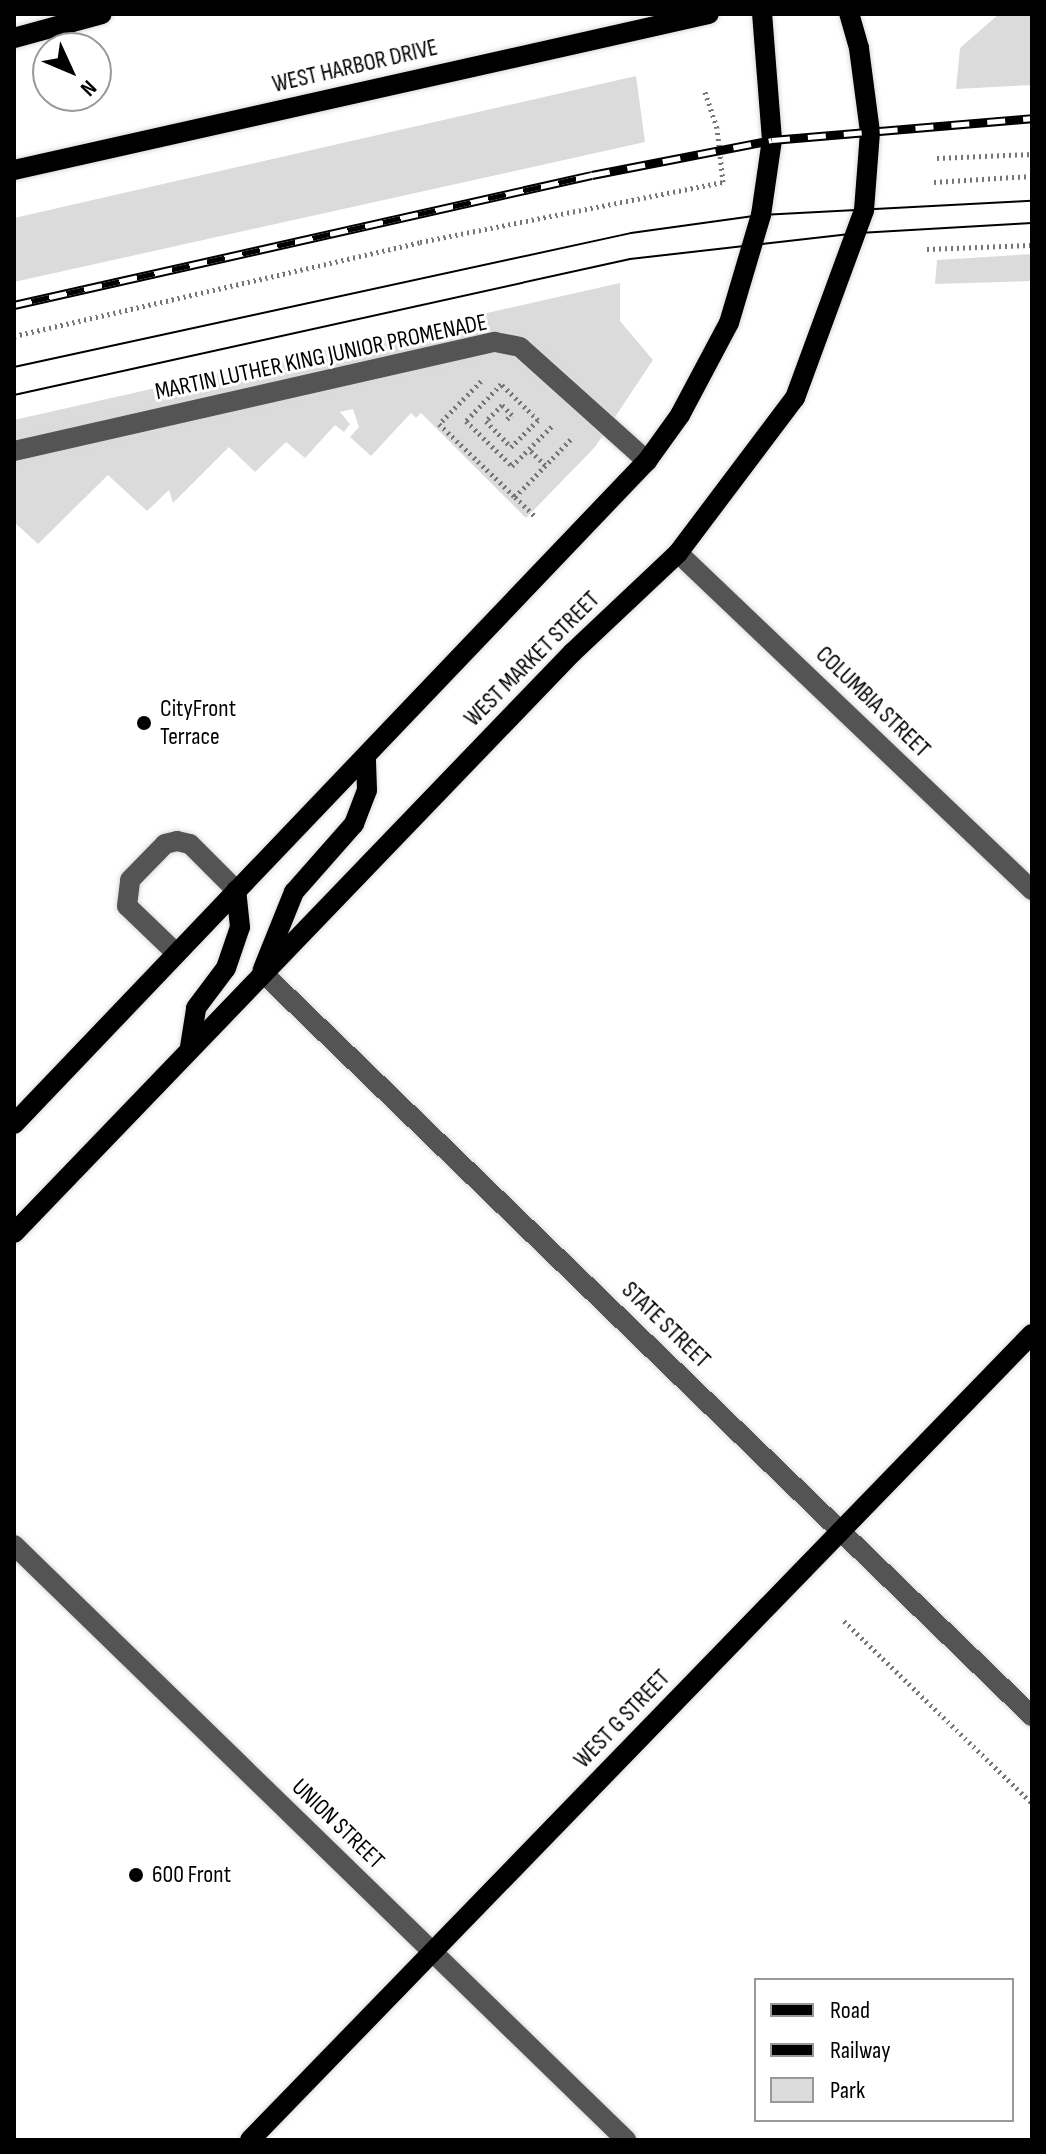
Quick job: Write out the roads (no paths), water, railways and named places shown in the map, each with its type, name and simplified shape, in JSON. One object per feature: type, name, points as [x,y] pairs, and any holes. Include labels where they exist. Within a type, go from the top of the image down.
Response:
[{"type":"main road","points":[[14,38],[102,14]]},
{"type":"main road","name":"WEST HARBOR DRIVE","points":[[14,170],[709,14]]},
{"type":"main road","points":[[14,1124],[175,952],[366,759],[647,461],[710,368],[755,244],[772,140],[762,14]]},
{"type":"main road","name":"WEST MARKET STREET","points":[[14,1233],[572,653],[678,553],[795,398],[859,233],[870,132],[859,48],[849,14]]},
{"type":"main road","points":[[262,972],[294,892],[354,824],[367,790],[366,759]]},
{"type":"main road","points":[[190,1047],[196,1008],[226,968],[240,927],[236,890]]},
{"type":"main road","name":"WEST G STREET","points":[[250,2140],[1032,1334]]},
{"type":"street","name":"MARTIN LUTHER KING JUNIOR PROMENADE","points":[[14,451],[495,342],[514,346],[647,461]]},
{"type":"street","name":"COLUMBIA STREET","points":[[678,553],[1032,890]]},
{"type":"street","points":[[175,952],[127,906],[130,880],[156,853],[165,844],[190,844],[236,890]]},
{"type":"street","name":"STATE STREET","points":[[262,972],[1032,1716]]},
{"type":"street","name":"UNION STREET","points":[[14,1545],[626,2140]]},
{"type":"tram line","points":[[14,367],[631,233],[761,215],[1032,201]]},
{"type":"tram line","points":[[14,395],[630,259],[859,233],[1032,223]]},
{"type":"railway","points":[[14,305],[592,175],[772,140],[1032,118]]},
{"type":"place","name":"CityFront Terrace","points":[[144,723]]},
{"type":"place","name":"600 Front","points":[[136,1875]]}]
